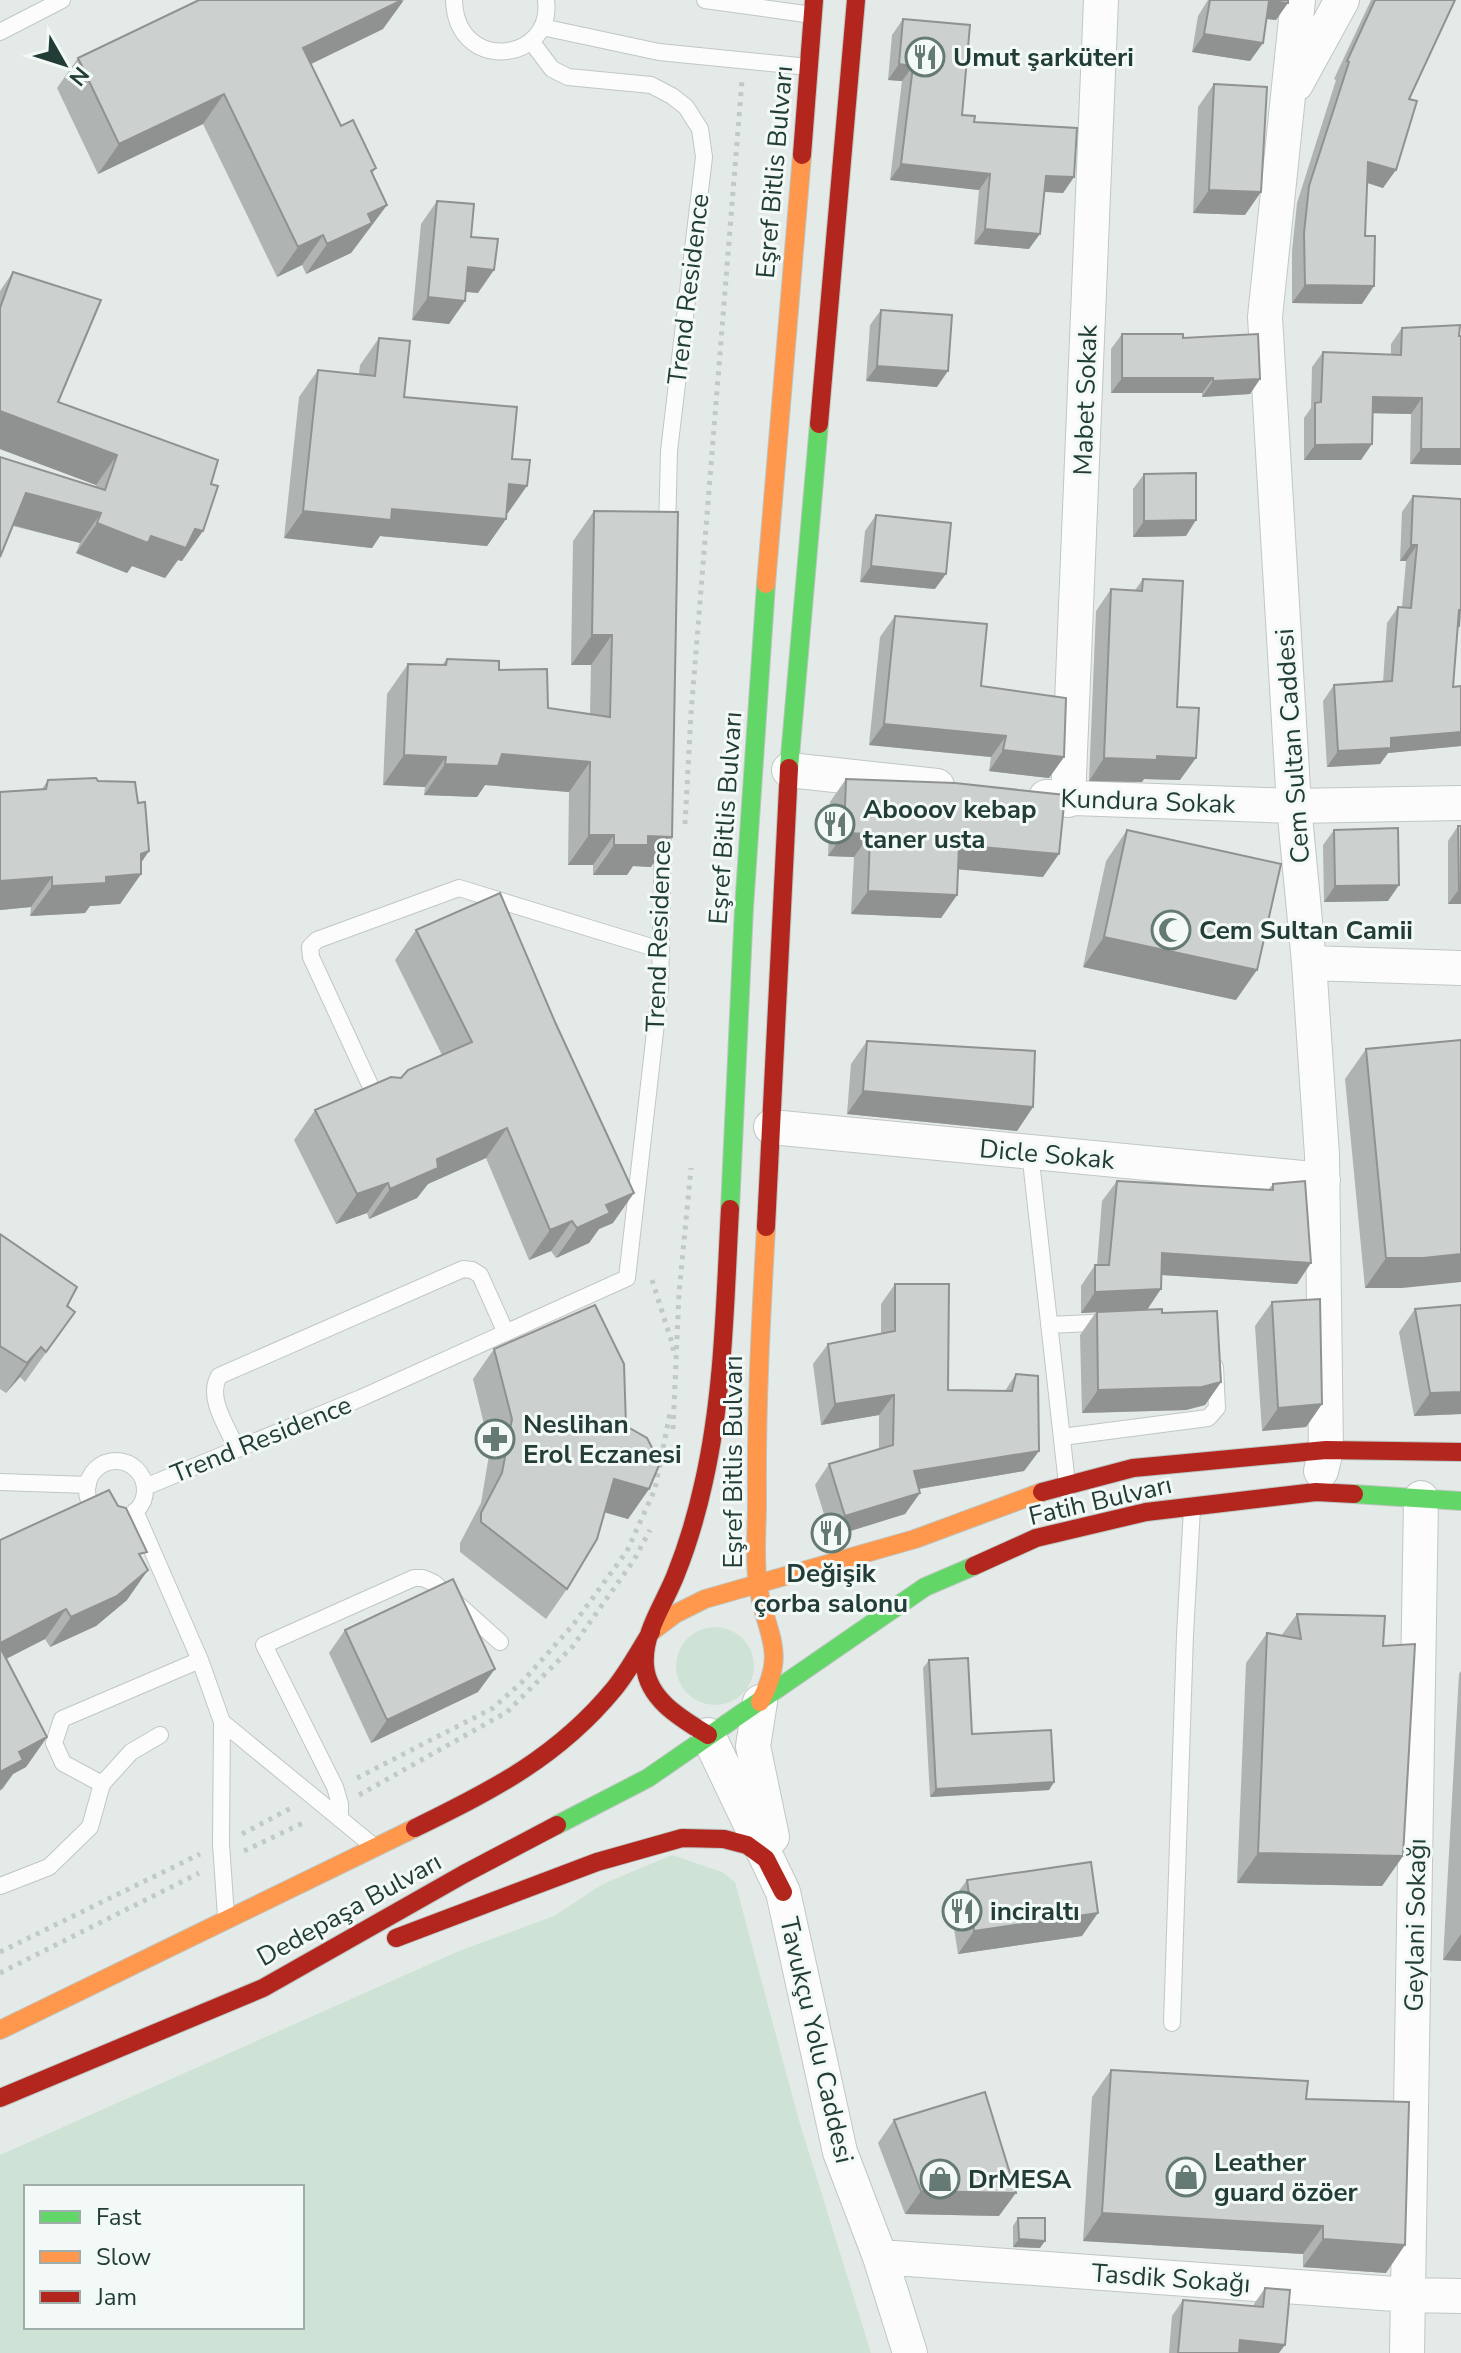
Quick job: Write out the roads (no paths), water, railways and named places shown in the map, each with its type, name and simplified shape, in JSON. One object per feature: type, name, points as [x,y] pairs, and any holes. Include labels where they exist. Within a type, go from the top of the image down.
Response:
[{"type":"main road","name":"Eşref Bitlis Bulvarı","points":[[758,1585],[760,1343],[789,770],[856,0]]},
{"type":"main road","name":"Eşref Bitlis Bulvarı","points":[[652,1631],[677,1573],[692,1525],[706,1472],[715,1419],[728,1253],[744,914],[774,480],[814,8]]},
{"type":"main road","name":"Fatih Bulvarı","points":[[708,1735],[925,1587],[1036,1538],[1071,1507],[1133,1468],[1326,1450],[1461,1452]]},
{"type":"main road","name":"Fatih Bulvarı","points":[[758,1585],[915,1539],[1032,1495],[1071,1507],[1146,1512],[1316,1492],[1461,1501]]},
{"type":"main road","points":[[708,1735],[685,1721],[659,1698],[650,1684],[645,1667],[652,1631],[675,1614],[705,1599],[758,1585],[773,1640],[774,1658],[772,1680],[760,1702]]},
{"type":"main road","name":"Dedepaşa Bulvarı","points":[[0,2030],[500,1786],[560,1745],[615,1688],[652,1631]]},
{"type":"main road","name":"Dedepaşa Bulvarı","points":[[0,2098],[263,1988],[464,1874],[648,1778],[708,1735]]},
{"type":"main road","points":[[263,1988],[597,1862],[682,1838],[724,1839],[747,1845],[766,1859],[783,1892]]},
{"type":"street","name":"Mabet Sokak","points":[[1068,800],[1101,0]]},
{"type":"street","name":"Cem Sultan Caddesi","points":[[1298,0],[1265,317],[1294,806],[1309,963],[1323,1180],[1326,1450],[1316,1492]]},
{"type":"street","points":[[1288,98],[1342,0]]},
{"type":"street","points":[[789,770],[975,790]]},
{"type":"street","name":"Kundura Sokak","points":[[1022,795],[1068,800],[1294,806],[1461,803]]},
{"type":"street","points":[[1309,963],[1461,968]]},
{"type":"street","name":"Dicle Sokak","points":[[771,1127],[1323,1180]]},
{"type":"street","name":"Geylani Sokağı","points":[[1407,2353],[1421,1498]]},
{"type":"street","points":[[760,1702],[753,1746],[783,1892]]},
{"type":"street","name":"Tavukçu Yolu Caddesi","points":[[708,1735],[783,1892],[840,2152],[880,2257],[910,2353]]},
{"type":"street","name":"Tasdik Sokağı","points":[[880,2257],[1409,2295],[1461,2296]]},
{"type":"lane","points":[[0,32],[62,0]]},
{"type":"lane","points":[[454,0],[456,20],[464,36],[479,47],[496,52],[515,50],[531,41],[542,27],[546,0]]},
{"type":"lane","points":[[705,0],[814,8]]},
{"type":"lane","points":[[542,27],[659,52],[809,67]]},
{"type":"lane","name":"Trend Residence","points":[[531,41],[552,69],[568,77],[651,85],[686,107],[700,129],[704,157],[669,451],[667,544]]},
{"type":"lane","name":"Trend Residence","points":[[145,1487],[361,1398],[627,1278],[660,988],[663,809]]},
{"type":"lane","points":[[376,1098],[311,957],[310,947],[317,940],[459,888],[661,950]]},
{"type":"lane","points":[[1030,1152],[1071,1507]]},
{"type":"lane","points":[[237,1449],[213,1394],[219,1376],[463,1269],[480,1275],[506,1333]]},
{"type":"lane","points":[[1049,1325],[1129,1321]]},
{"type":"lane","points":[[1062,1437],[1208,1418],[1217,1408],[1214,1346]]},
{"type":"lane","points":[[120,1461],[137,1470],[145,1487],[135,1511],[122,1518],[104,1515],[91,1503],[88,1485],[101,1465],[120,1461]]},
{"type":"lane","points":[[0,1482],[88,1485]]},
{"type":"lane","points":[[1172,2023],[1192,1507]]},
{"type":"lane","points":[[135,1511],[200,1660],[222,1722],[221,1844],[226,1921]]},
{"type":"lane","points":[[336,1811],[335,1787],[264,1645],[414,1578],[434,1583],[500,1642]]},
{"type":"lane","points":[[102,1784],[63,1763],[54,1743],[62,1719],[200,1660]]},
{"type":"lane","points":[[222,1722],[313,1797],[336,1811],[376,1849]]},
{"type":"lane","points":[[0,1886],[49,1867],[90,1827],[102,1784],[131,1752],[160,1735]]},
{"type":"place","name":"Umut şarküteri","points":[[925,57]]},
{"type":"place","name":"Abooov kebap taner usta","points":[[835,824]]},
{"type":"place","name":"Cem Sultan Camii","points":[[1171,930]]},
{"type":"place","name":"Neslihan Erol Eczanesi","points":[[495,1439]]},
{"type":"place","name":"Değişik çorba salonu","points":[[831,1533]]},
{"type":"place","name":"inciraltı","points":[[962,1911]]},
{"type":"place","name":"Leather guard özöer","points":[[1186,2177]]},
{"type":"place","name":"DrMESA","points":[[940,2179]]}]
